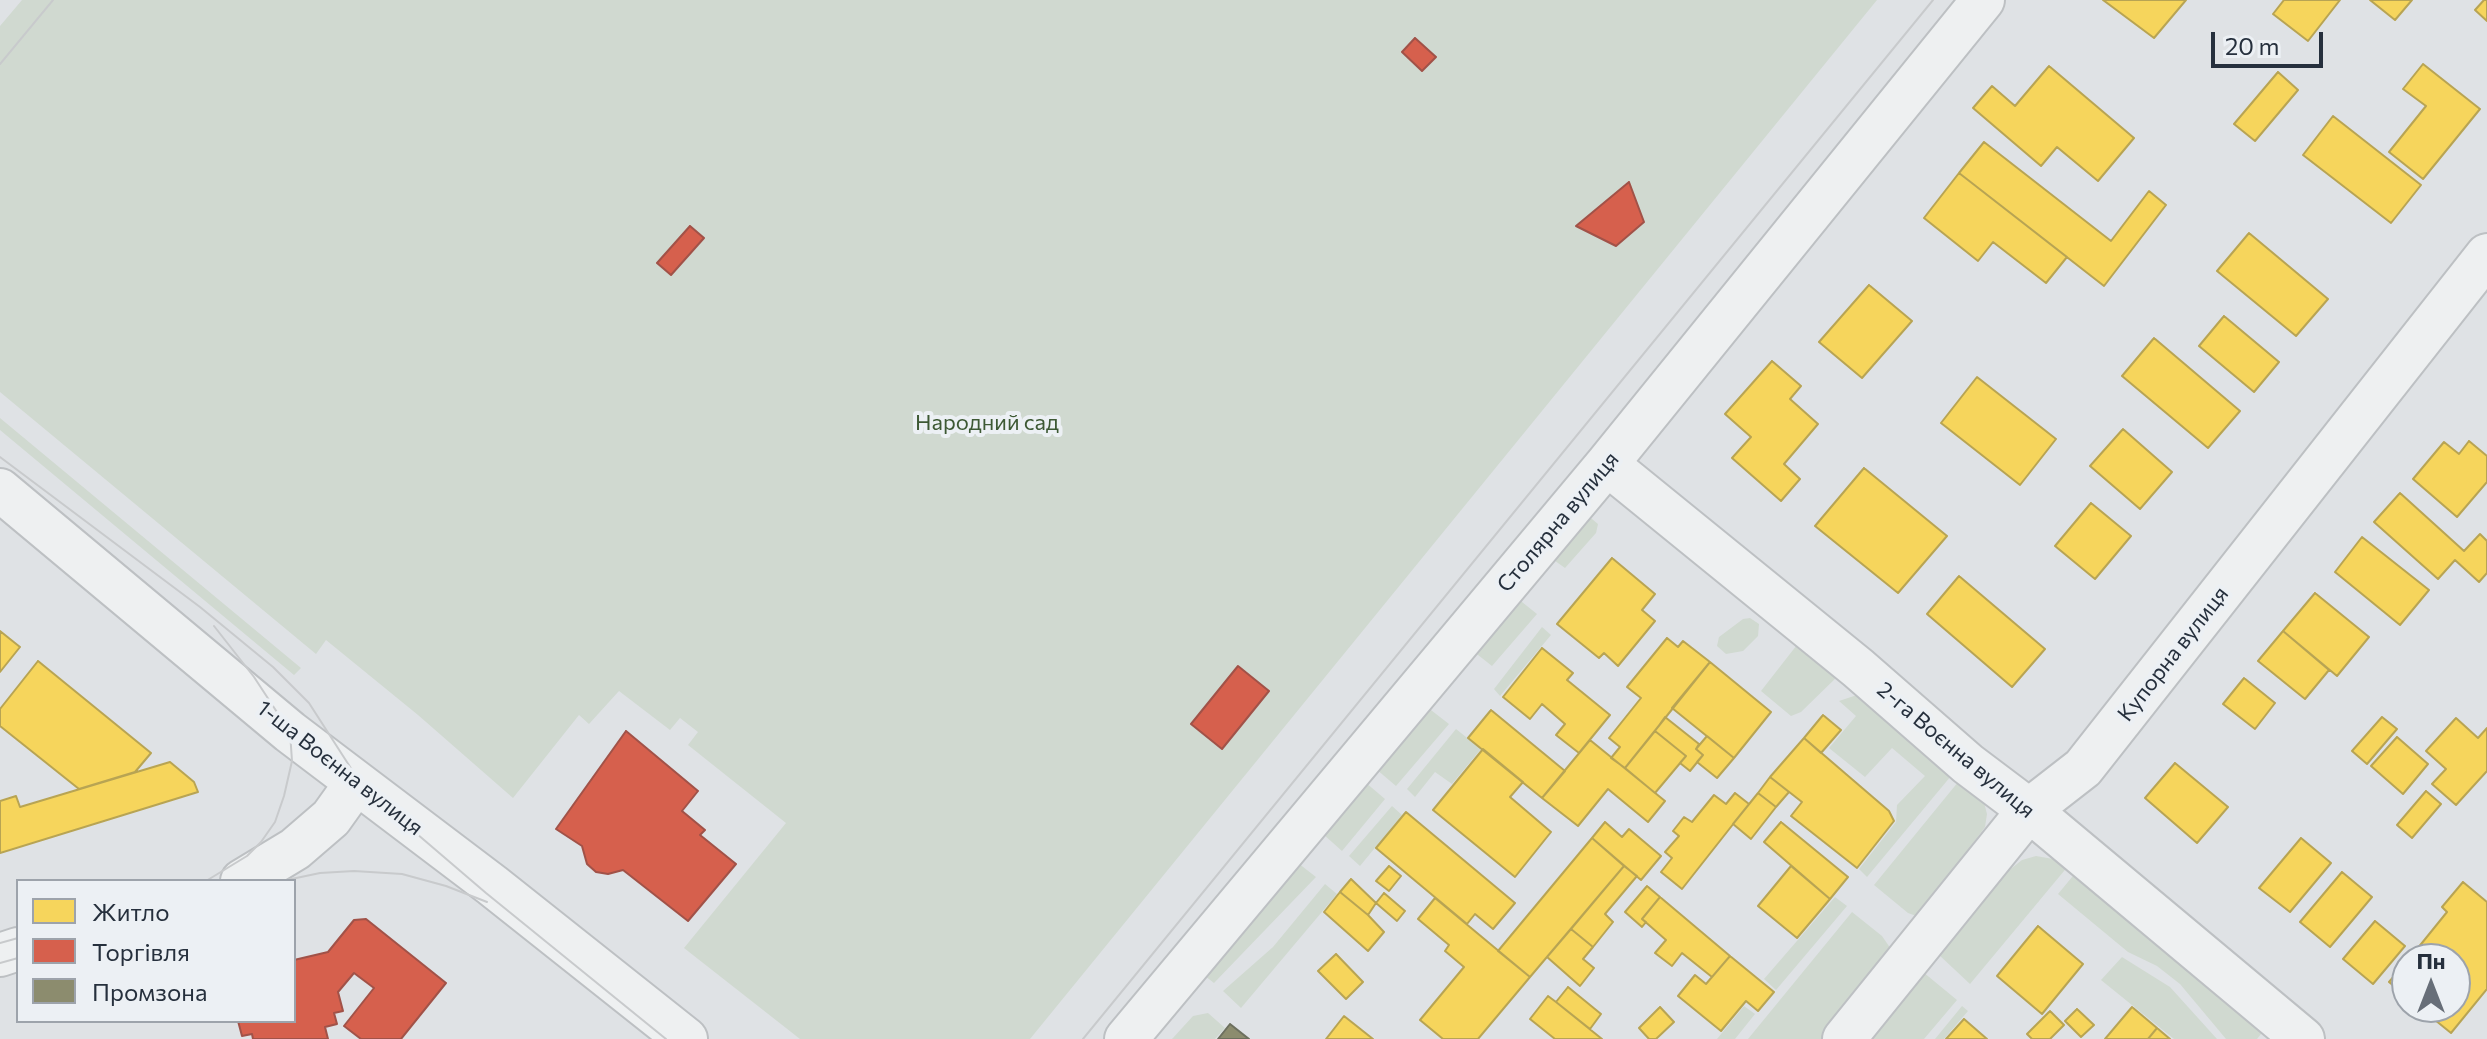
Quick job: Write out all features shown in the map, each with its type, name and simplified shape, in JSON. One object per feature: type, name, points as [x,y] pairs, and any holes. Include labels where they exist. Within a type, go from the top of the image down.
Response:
[{"type":"street","name":"Столярна вулиця","points":[[1126,1039],[1607,464],[1983,0]]},
{"type":"street","name":"Купорна вулиця","points":[[1844,1039],[2029,810],[2083,768],[2487,255]]},
{"type":"street","name":"2-га Воєнна вулиця","points":[[1607,464],[1858,668],[1968,764],[2029,810],[2303,1039]]},
{"type":"street","name":"1-ша Воєнна вулиця","points":[[0,490],[290,732],[686,1039]]},
{"type":"street","points":[[245,879],[295,849],[331,818],[356,783]]},
{"type":"green space","name":"Народний сад","points":[[22,0],[1877,0],[1030,1039],[800,1039],[684,948],[786,823],[688,745],[698,732],[680,718],[670,730],[619,691],[589,724],[579,715],[513,798],[326,640],[316,654],[0,392],[0,26]]},
{"type":"green space","points":[[0,418],[301,668],[294,675],[0,430]]},
{"type":"green space","points":[[1586,514],[1598,524],[1596,533],[1565,568],[1551,558]]},
{"type":"green space","points":[[1517,598],[1537,614],[1492,666],[1473,651]]},
{"type":"green space","points":[[1750,618],[1759,624],[1758,636],[1743,651],[1726,654],[1717,646],[1719,637],[1743,619]]},
{"type":"green space","points":[[1542,627],[1551,635],[1500,696],[1494,689]]},
{"type":"green space","points":[[1800,641],[1840,674],[1801,712],[1791,716],[1761,691]]},
{"type":"green space","points":[[1863,693],[1956,770],[1867,877],[1859,869],[1896,822],[1897,805],[1925,776],[1892,748],[1865,777],[1829,748],[1856,716],[1839,701]]},
{"type":"green space","points":[[1427,707],[1449,724],[1396,786],[1376,769]]},
{"type":"green space","points":[[1456,729],[1481,749],[1452,784],[1435,772],[1415,797],[1407,789]]},
{"type":"green space","points":[[1963,776],[1984,802],[1987,814],[1985,827],[1919,917],[1908,913],[1874,885]]},
{"type":"green space","points":[[1365,782],[1385,799],[1342,851],[1323,834]]},
{"type":"green space","points":[[1392,806],[1402,815],[1360,866],[1349,856]]},
{"type":"green space","points":[[2036,856],[2069,865],[1970,984],[1938,954],[2008,871],[2022,860]]},
{"type":"green space","points":[[1298,863],[1316,877],[1214,983],[1205,976]]},
{"type":"green space","points":[[2077,871],[2265,1029],[2257,1039],[2226,1039],[2180,984],[2157,966],[2128,952],[2058,894]]},
{"type":"green space","points":[[1325,884],[1337,894],[1241,1008],[1223,991],[1273,947]]},
{"type":"green space","points":[[1835,897],[1847,906],[1776,990],[1764,979]]},
{"type":"green space","points":[[1852,912],[1882,936],[1893,952],[1824,1039],[1748,1039]]},
{"type":"green space","points":[[2122,957],[2170,987],[2217,1039],[2174,1039],[2101,980]]},
{"type":"green space","points":[[1923,972],[1957,1000],[1924,1039],[1867,1039]]},
{"type":"green space","points":[[1744,1006],[1755,1014],[1735,1039],[1717,1039]]},
{"type":"green space","points":[[1962,1006],[1968,1011],[1944,1039],[1935,1039]]},
{"type":"green space","points":[[1208,1013],[1225,1028],[1215,1039],[1172,1039],[1193,1016]]},
{"type":"building: Житло","points":[[2103,0],[2186,0],[2154,38]]},
{"type":"building: Житло","points":[[2284,0],[2340,0],[2308,41],[2273,14]]},
{"type":"building: Житло","points":[[2370,0],[2412,0],[2395,20]]},
{"type":"building: Житло","points":[[2487,0],[2487,21],[2475,10]]},
{"type":"building: Житло","points":[[2423,64],[2480,109],[2423,179],[2389,152],[2426,106],[2403,89]]},
{"type":"building: Житло","points":[[2049,66],[2134,138],[2098,181],[2057,147],[2041,166],[1973,108],[1992,86],[2015,106]]},
{"type":"building: Житло","points":[[2278,72],[2298,90],[2255,141],[2234,124]]},
{"type":"building: Житло","points":[[2333,116],[2421,185],[2391,223],[2303,155]]},
{"type":"building: Житло","points":[[1984,142],[2111,241],[2149,191],[2166,205],[2104,286],[1959,173]]},
{"type":"building: Житло","points":[[1959,173],[2067,257],[2046,283],[1993,242],[1978,261],[1924,218]]},
{"type":"building: Житло","points":[[2249,233],[2328,299],[2296,336],[2217,271]]},
{"type":"building: Житло","points":[[1869,285],[1912,321],[1862,378],[1819,342]]},
{"type":"building: Житло","points":[[2224,316],[2279,362],[2254,392],[2199,346]]},
{"type":"building: Житло","points":[[2154,338],[2240,411],[2208,448],[2122,376]]},
{"type":"building: Житло","points":[[1772,361],[1801,386],[1790,399],[1818,424],[1784,464],[1800,479],[1781,501],[1732,458],[1751,437],[1725,414]]},
{"type":"building: Житло","points":[[1977,377],[2056,439],[2020,485],[1941,423]]},
{"type":"building: Житло","points":[[2123,429],[2172,472],[2140,509],[2090,466]]},
{"type":"building: Житло","points":[[2469,441],[2487,456],[2487,482],[2457,517],[2413,479],[2444,442],[2459,454]]},
{"type":"building: Житло","points":[[1864,468],[1947,536],[1898,593],[1815,526]]},
{"type":"building: Житло","points":[[2400,493],[2464,551],[2480,534],[2487,541],[2487,573],[2479,582],[2455,560],[2438,579],[2374,522]]},
{"type":"building: Житло","points":[[2091,503],[2131,536],[2095,579],[2055,546]]},
{"type":"building: Житло","points":[[2362,537],[2429,590],[2400,625],[2335,572]]},
{"type":"building: Житло","points":[[1612,558],[1655,594],[1642,610],[1655,621],[1618,666],[1604,653],[1599,658],[1557,624]]},
{"type":"building: Житло","points":[[1959,576],[2045,649],[2012,687],[1927,614]]},
{"type":"building: Житло","points":[[2315,593],[2369,637],[2337,676],[2283,631]]},
{"type":"building: Житло","points":[[0,631],[20,647],[0,672]]},
{"type":"building: Житло","points":[[2283,631],[2329,670],[2305,699],[2258,661]]},
{"type":"building: Житло","points":[[1667,638],[1678,647],[1683,641],[1710,662],[1625,768],[1611,758],[1620,747],[1609,738],[1641,698],[1627,687]]},
{"type":"building: Житло","points":[[1542,648],[1573,673],[1567,680],[1610,715],[1579,753],[1556,735],[1565,724],[1542,704],[1530,719],[1503,697]]},
{"type":"building: Житло","points":[[38,661],[151,753],[135,772],[79,789],[0,726],[0,709]]},
{"type":"building: Житло","points":[[1710,662],[1771,712],[1734,758],[1672,708]]},
{"type":"building: Житло","points":[[2244,678],[2275,703],[2255,729],[2223,704]]},
{"type":"building: Житло","points":[[1491,710],[1565,771],[1542,798],[1468,738]]},
{"type":"building: Житло","points":[[1823,715],[1841,730],[1821,753],[1804,738]]},
{"type":"building: Житло","points":[[1665,717],[1699,744],[1696,749],[1703,755],[1690,771],[1680,763],[1686,756],[1655,731]]},
{"type":"building: Житло","points":[[2382,717],[2397,729],[2367,764],[2352,751]]},
{"type":"building: Житло","points":[[2456,718],[2478,738],[2487,728],[2487,771],[2456,805],[2432,784],[2446,769],[2426,751]]},
{"type":"building: Житло","points":[[1655,731],[1686,756],[1655,793],[1625,768]]},
{"type":"building: Житло","points":[[1707,736],[1734,758],[1717,778],[1697,762],[1703,755],[1696,749]]},
{"type":"building: Житло","points":[[2397,737],[2428,764],[2403,794],[2371,766]]},
{"type":"building: Житло","points":[[1804,738],[1889,811],[1894,821],[1857,868],[1791,816],[1802,802],[1770,777]]},
{"type":"building: Житло","points":[[1590,740],[1665,801],[1648,822],[1608,789],[1578,826],[1542,798]]},
{"type":"building: Житло","points":[[1483,749],[1523,782],[1510,797],[1551,832],[1515,877],[1433,810]]},
{"type":"building: Житло","points":[[170,762],[194,782],[198,792],[0,853],[0,801],[16,796],[20,807]]},
{"type":"building: Житло","points":[[2175,763],[2228,807],[2197,843],[2145,798]]},
{"type":"building: Житло","points":[[1770,777],[1789,792],[1776,807],[1758,793]]},
{"type":"building: Житло","points":[[2426,791],[2441,804],[2412,838],[2397,825]]},
{"type":"building: Житло","points":[[1735,793],[1749,804],[1682,889],[1661,872],[1672,858],[1665,852],[1679,836],[1673,831],[1684,817],[1692,822],[1714,795],[1726,804]]},
{"type":"building: Житло","points":[[1758,793],[1776,807],[1751,839],[1733,824]]},
{"type":"building: Житло","points":[[1406,812],[1515,903],[1493,929],[1475,914],[1467,924],[1376,848]]},
{"type":"building: Житло","points":[[1605,822],[1622,837],[1629,829],[1661,856],[1641,880],[1592,838]]},
{"type":"building: Житло","points":[[1781,822],[1848,877],[1830,899],[1764,842]]},
{"type":"building: Житло","points":[[1592,838],[1624,866],[1530,977],[1498,951]]},
{"type":"building: Житло","points":[[2301,838],[2331,863],[2290,912],[2259,888]]},
{"type":"building: Житло","points":[[1389,866],[1401,876],[1389,891],[1376,881]]},
{"type":"building: Житло","points":[[1624,866],[1637,876],[1605,914],[1613,922],[1593,947],[1571,929]]},
{"type":"building: Житло","points":[[1791,866],[1830,899],[1797,938],[1758,906]]},
{"type":"building: Житло","points":[[2342,872],[2372,897],[2330,947],[2300,922]]},
{"type":"building: Житло","points":[[1351,879],[1376,903],[1368,915],[1340,892]]},
{"type":"building: Житло","points":[[2463,882],[2487,902],[2487,989],[2471,1009],[2471,943],[2422,943],[2447,912],[2442,907]]},
{"type":"building: Житло","points":[[1647,886],[1660,897],[1642,919],[1646,922],[1642,927],[1625,912]]},
{"type":"building: Житло","points":[[1340,892],[1384,932],[1368,951],[1324,912]]},
{"type":"building: Житло","points":[[1384,893],[1405,911],[1397,921],[1376,903]]},
{"type":"building: Житло","points":[[1660,897],[1730,956],[1712,977],[1682,953],[1672,966],[1655,953],[1666,940],[1642,919]]},
{"type":"building: Житло","points":[[1435,898],[1530,977],[1478,1039],[1443,1039],[1420,1020],[1464,967],[1445,951],[1449,945],[1418,919]]},
{"type":"building: Житло","points":[[2375,921],[2401,943],[2391,943],[2391,963],[2373,984],[2343,959]]},
{"type":"building: Житло","points":[[2038,926],[2083,964],[2042,1014],[1997,976]]},
{"type":"building: Житло","points":[[1571,929],[1593,947],[1583,959],[1594,968],[1580,986],[1547,957]]},
{"type":"building: Житло","points":[[1336,954],[1363,982],[1346,999],[1318,971]]},
{"type":"building: Житло","points":[[1730,956],[1774,992],[1758,1011],[1746,1001],[1721,1031],[1678,996],[1695,975],[1706,984]]},
{"type":"building: Житло","points":[[1568,987],[1601,1014],[1590,1029],[1556,1002]]},
{"type":"building: Житло","points":[[1548,996],[1602,1039],[1555,1039],[1530,1019]]},
{"type":"building: Житло","points":[[1660,1007],[1674,1022],[1656,1039],[1649,1039],[1639,1028]]},
{"type":"building: Житло","points":[[2132,1007],[2157,1028],[2148,1039],[2105,1039]]},
{"type":"building: Житло","points":[[2077,1009],[2094,1025],[2081,1037],[2065,1021]]},
{"type":"building: Житло","points":[[2050,1011],[2064,1025],[2050,1039],[2032,1039],[2027,1034]]},
{"type":"building: Житло","points":[[1344,1016],[1373,1039],[1326,1039]]},
{"type":"building: Житло","points":[[1964,1019],[1987,1039],[1946,1039]]},
{"type":"building: Житло","points":[[2439,1023],[2459,1023],[2451,1033]]},
{"type":"building: Житло","points":[[2157,1028],[2170,1039],[2148,1039]]},
{"type":"building: Торгівля","points":[[1415,38],[1436,57],[1422,71],[1402,52]]},
{"type":"building: Торгівля","points":[[1629,182],[1644,222],[1616,246],[1576,226]]},
{"type":"building: Торгівля","points":[[690,226],[704,238],[671,275],[657,263]]},
{"type":"building: Торгівля","points":[[1238,666],[1269,691],[1222,749],[1191,724]]},
{"type":"building: Торгівля","points":[[626,731],[698,791],[682,811],[705,830],[700,835],[736,864],[688,921],[623,870],[608,874],[596,872],[587,864],[582,846],[556,829]]},
{"type":"building: Торгівля","points":[[366,919],[446,983],[401,1039],[361,1039],[344,1026],[374,988],[354,973],[338,992],[343,1011],[334,1013],[337,1024],[325,1027],[328,1039],[253,1039],[252,1034],[242,1036],[239,1023],[296,1023],[296,960],[328,952],[354,920]]},
{"type":"building: Промзона","points":[[1230,1024],[1249,1039],[1218,1039]]},
{"type":"tram line","points":[[0,64],[53,0]]},
{"type":"tram line","points":[[1083,1039],[1933,0]]},
{"type":"tram line","points":[[0,457],[200,607],[273,667],[309,703],[354,773],[375,798],[666,1039]]},
{"type":"tram line","points":[[209,879],[247,856],[261,842],[275,822],[292,761],[290,732],[254,677],[214,626]]},
{"type":"tram line","points":[[292,879],[354,871],[402,874],[487,902]]},
{"type":"tram line","points":[[0,943],[16,939]]},
{"type":"tram line","points":[[0,963],[16,959]]}]
